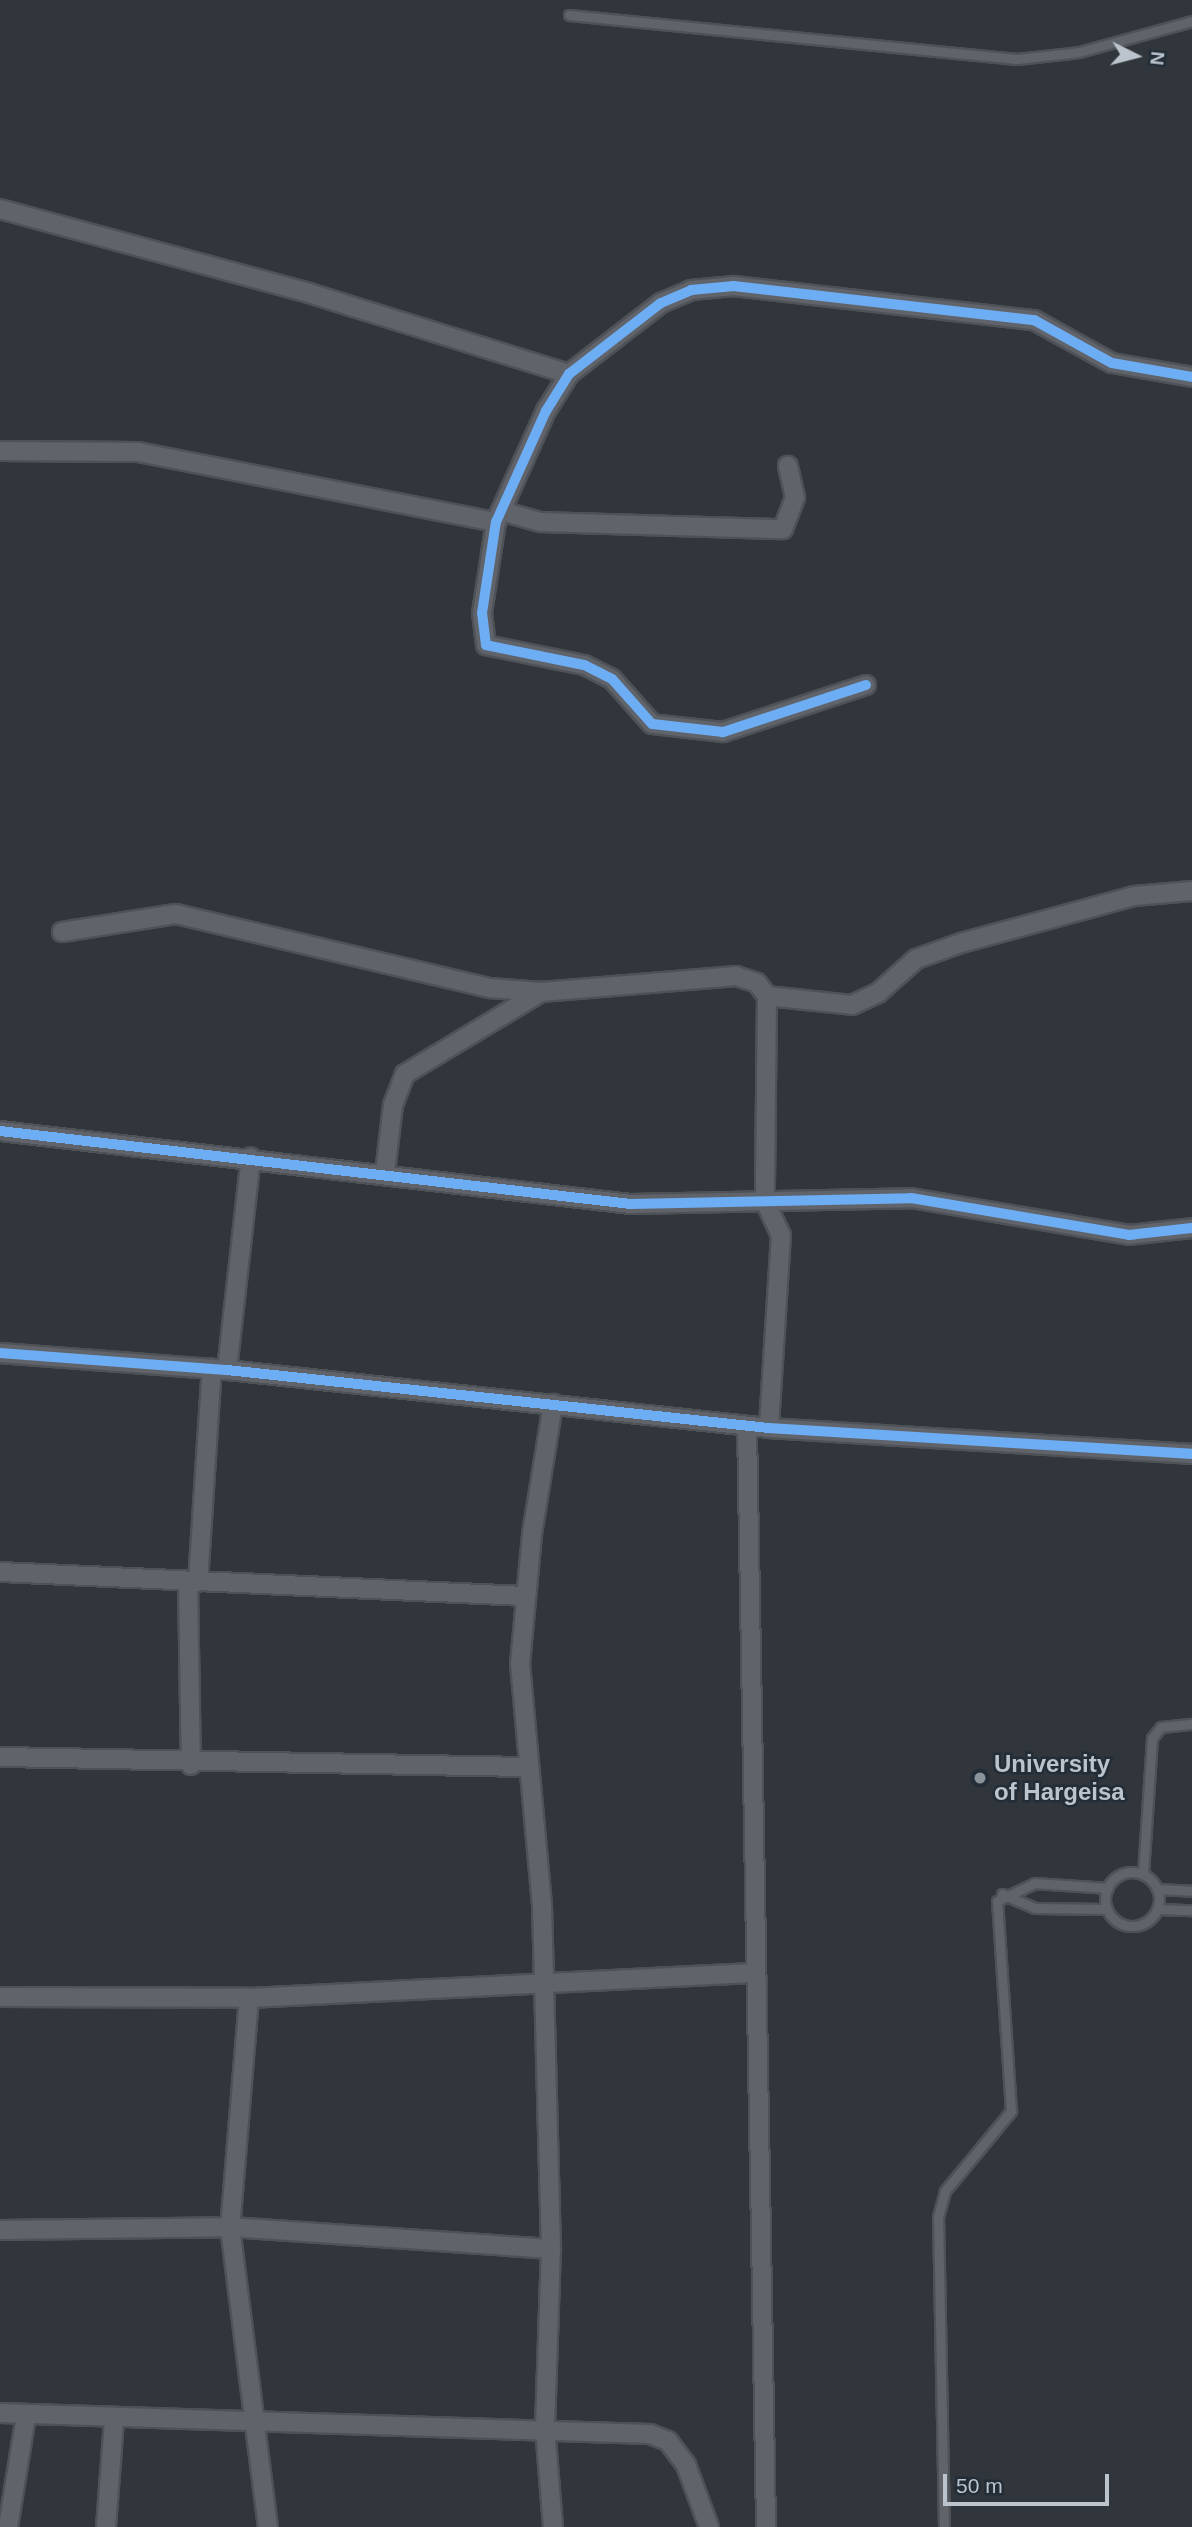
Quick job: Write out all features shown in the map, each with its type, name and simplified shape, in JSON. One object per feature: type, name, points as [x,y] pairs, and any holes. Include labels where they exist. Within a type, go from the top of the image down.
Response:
[{"type":"street","points":[[0,209],[309,293],[569,374]]},
{"type":"street","points":[[866,685],[723,732],[652,724],[612,679],[584,665],[486,646],[482,613],[499,516],[569,374],[661,303],[691,290],[734,286],[1034,320],[1112,363],[1192,377]]},
{"type":"street","points":[[0,451],[138,452],[540,522],[783,529],[795,497],[788,466]]},
{"type":"street","points":[[767,996],[852,1004],[878,993],[916,958],[961,943],[1134,896],[1192,891]]},
{"type":"street","points":[[61,932],[176,914],[211,917],[490,988],[541,992],[736,976],[757,983],[767,996],[765,1201],[781,1235],[769,1428]]},
{"type":"street","points":[[385,1173],[393,1105],[405,1074],[541,992]]},
{"type":"street","points":[[0,1132],[251,1157],[631,1204],[911,1198],[1129,1235],[1192,1228]]},
{"type":"street","points":[[191,1765],[193,1581],[219,1369],[251,1157]]},
{"type":"street","points":[[0,1353],[219,1369],[769,1428],[1192,1454]]},
{"type":"street","points":[[553,1404],[526,1595],[520,1664],[526,1767],[542,1905],[551,2249],[545,2428],[553,2527]]},
{"type":"street","points":[[747,1426],[752,1973],[766,2527]]},
{"type":"street","points":[[0,1572],[526,1595]]},
{"type":"street","points":[[0,1757],[191,1765],[526,1767]]},
{"type":"street","points":[[0,1997],[249,1998],[752,1973]]},
{"type":"street","points":[[249,1998],[230,2227],[268,2527]]},
{"type":"street","points":[[0,2230],[230,2227],[551,2249]]},
{"type":"street","points":[[0,2413],[114,2420],[545,2428],[650,2434],[668,2441],[686,2465],[709,2527]]},
{"type":"street","points":[[8,2527],[26,2416]]},
{"type":"street","points":[[106,2527],[114,2420]]},
{"type":"lane","points":[[569,15],[1017,59],[1079,52],[1192,21]]},
{"type":"lane","points":[[1157,1909],[1157,1889],[1143,1874],[1152,1738],[1161,1727],[1192,1724]]},
{"type":"lane","points":[[1107,1909],[1108,1888],[1122,1874],[1143,1874]]},
{"type":"lane","points":[[1002,1894],[1035,1883],[1108,1888]]},
{"type":"lane","points":[[1157,1889],[1192,1891]]},
{"type":"lane","points":[[1002,1894],[1035,1908],[1107,1909],[1132,1926],[1157,1909],[1192,1910]]},
{"type":"lane","points":[[944,2527],[938,2217],[945,2192],[1011,2111],[996,1915],[1002,1894]]},
{"type":"cycle path","points":[[866,685],[723,732],[652,724],[612,679],[584,665],[486,645],[482,613],[496,522],[546,411],[569,374],[661,303],[691,290],[734,286],[1034,320],[1112,363],[1192,377]]},
{"type":"cycle path","points":[[0,1131],[631,1204],[911,1198],[1129,1235],[1192,1228]]},
{"type":"cycle path","points":[[0,1353],[227,1370],[769,1428],[1192,1454]]},
{"type":"place","name":"University of Hargeisa","points":[[980,1778]]}]
